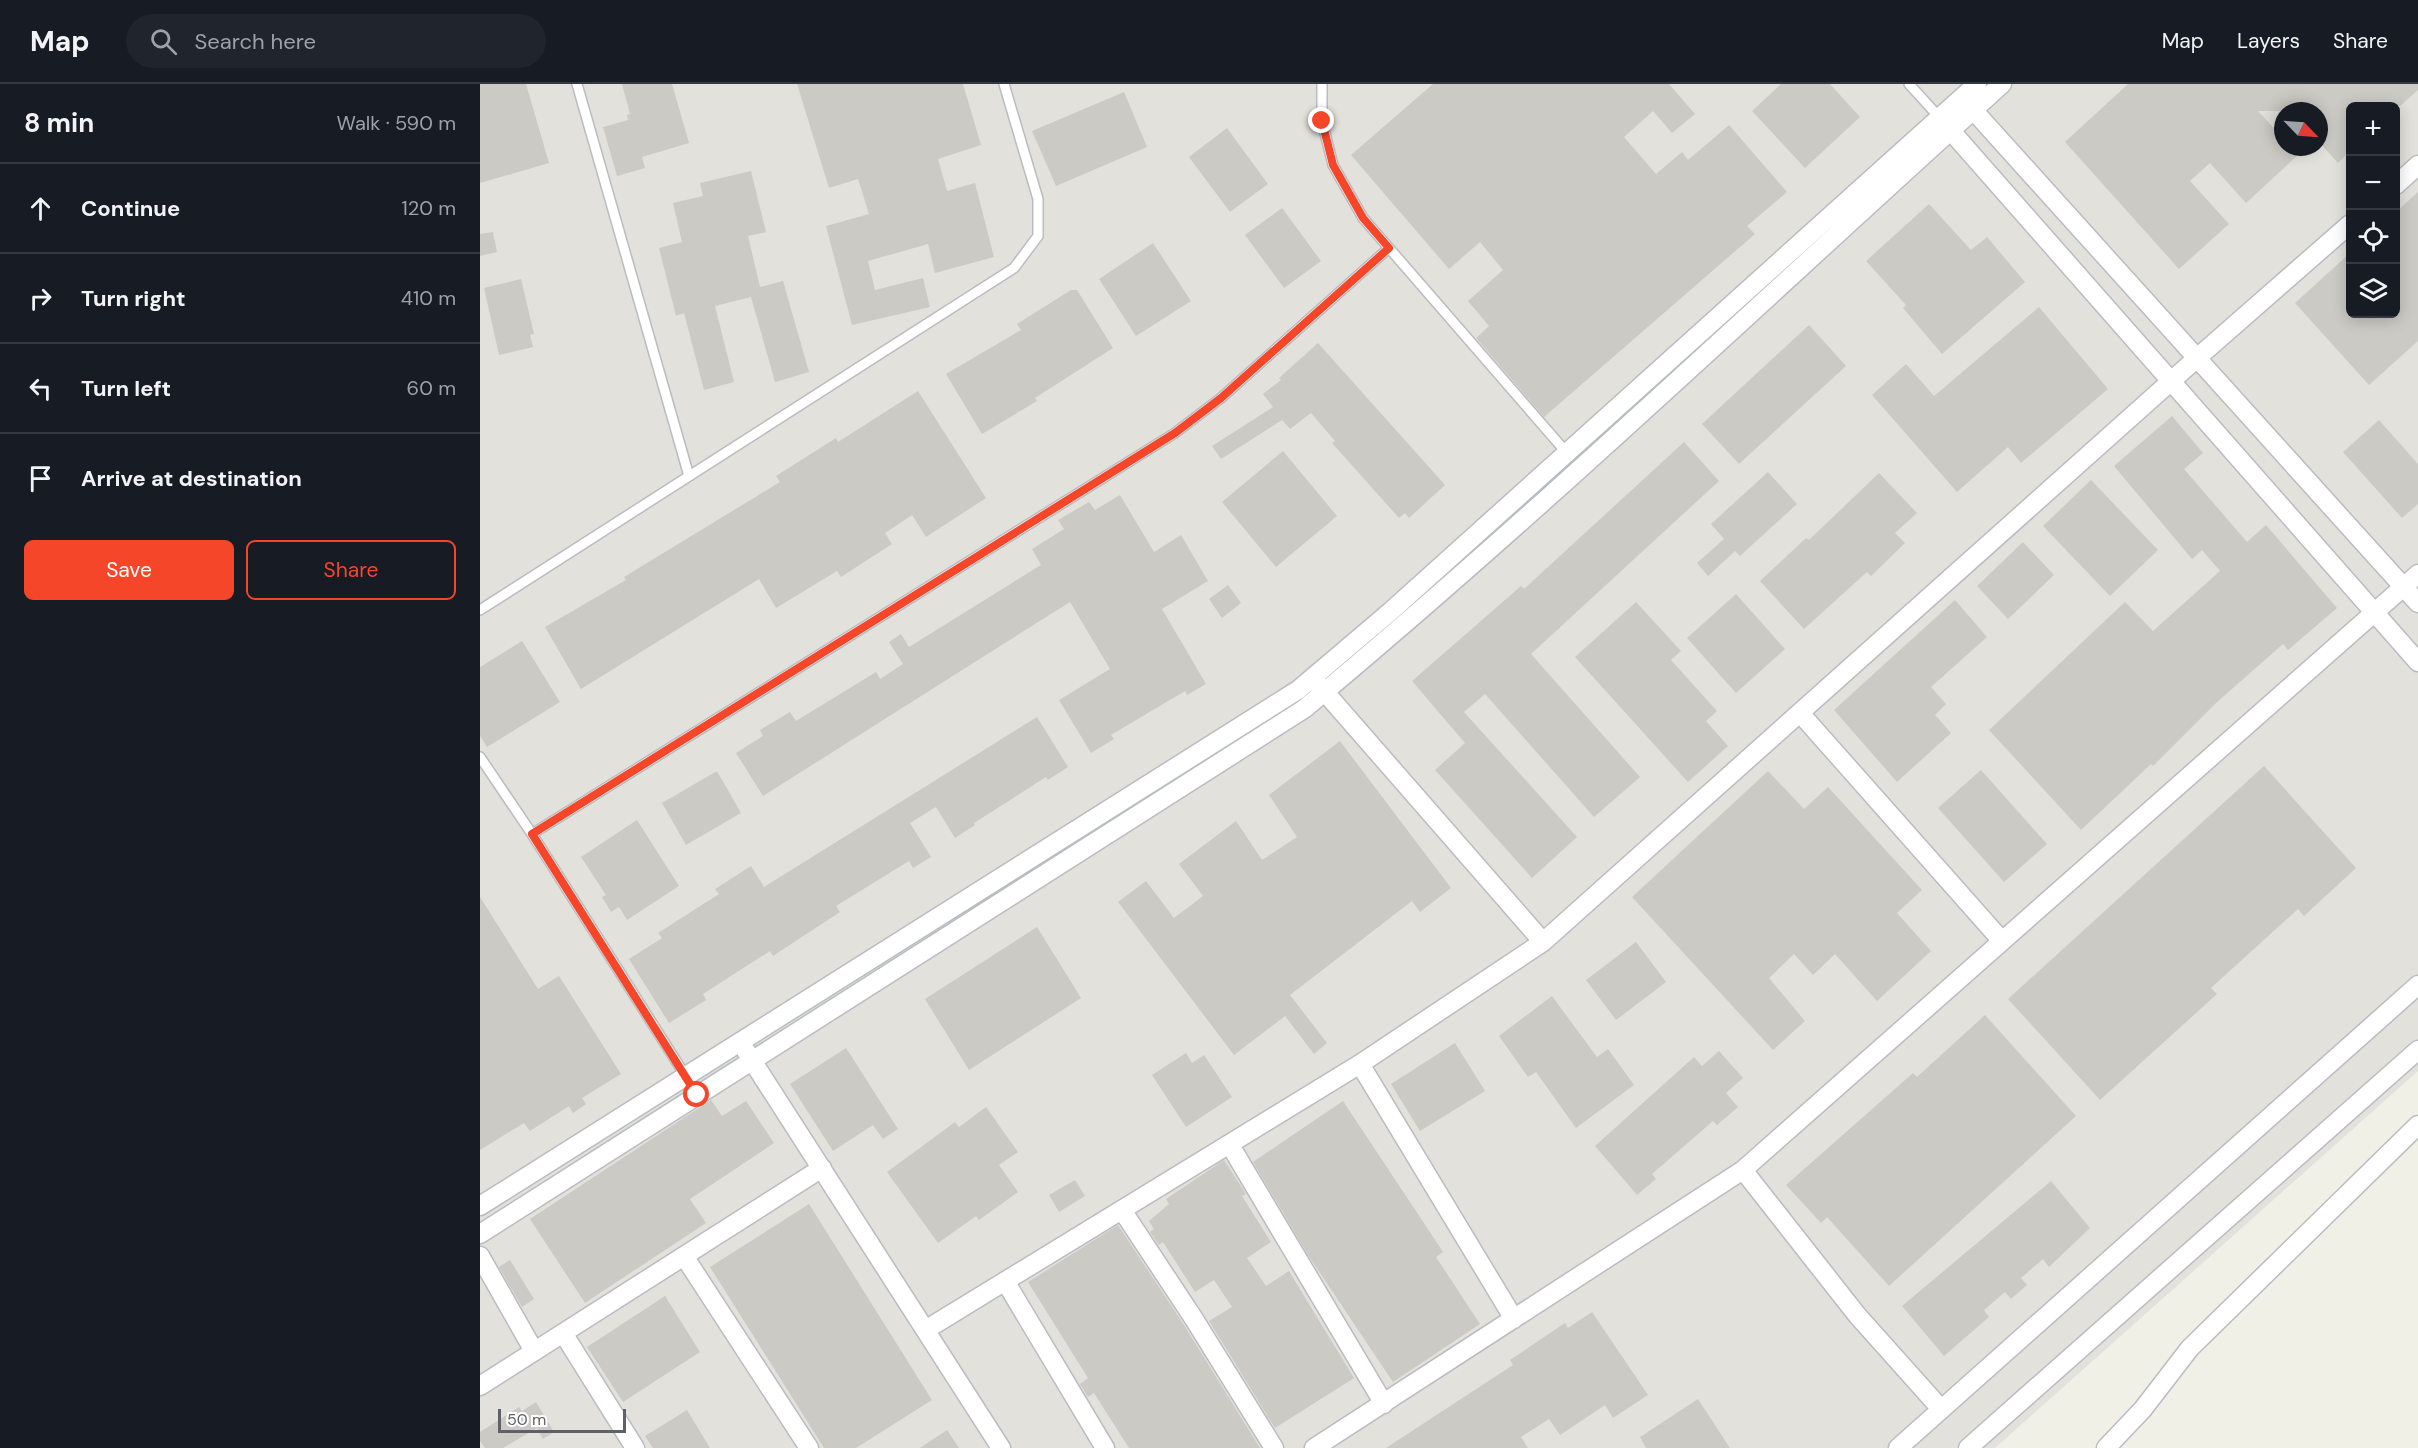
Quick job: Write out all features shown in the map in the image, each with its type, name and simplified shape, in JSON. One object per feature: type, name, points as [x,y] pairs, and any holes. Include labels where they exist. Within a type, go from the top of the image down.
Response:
[{"type":"street","points":[[1967,104],[1977,84]]},
{"type":"street","points":[[480,1206],[1298,690],[1391,611],[1566,452],[1967,104],[2001,84]]},
{"type":"street","points":[[1967,104],[2418,603]]},
{"type":"street","points":[[1945,123],[2418,662]]},
{"type":"street","points":[[480,1234],[1305,709],[1405,624],[1745,320],[1945,123]]},
{"type":"street","points":[[2400,181],[2418,165]]},
{"type":"street","points":[[927,1329],[1360,1064],[1543,942],[2346,228]]},
{"type":"street","points":[[1314,1448],[1743,1170],[2418,573]]},
{"type":"street","points":[[1312,677],[1543,942]]},
{"type":"street","points":[[1800,713],[2002,941]]},
{"type":"street","points":[[1898,1448],[2418,986]]},
{"type":"street","points":[[740,1042],[927,1329],[1001,1448]]},
{"type":"street","points":[[1968,1448],[2418,1050]]},
{"type":"street","points":[[1360,1064],[1515,1319]]},
{"type":"street","points":[[2106,1448],[2142,1409],[2190,1348],[2418,1125]]},
{"type":"street","points":[[1230,1145],[1384,1404]]},
{"type":"street","points":[[480,1386],[822,1168]]},
{"type":"street","points":[[1743,1170],[1857,1315],[1941,1409]]},
{"type":"street","points":[[1122,1210],[1274,1448]]},
{"type":"street","points":[[480,1256],[534,1351]]},
{"type":"street","points":[[684,1256],[809,1448]]},
{"type":"street","points":[[1005,1281],[1105,1448]]},
{"type":"street","points":[[563,1333],[635,1448]]},
{"type":"lane","points":[[577,84],[689,476]]},
{"type":"lane","points":[[480,609],[1014,268],[1038,236],[1038,199],[1004,84]]},
{"type":"lane","points":[[1322,84],[1322,121],[1333,165],[1363,218],[1566,452]]},
{"type":"lane","points":[[1909,84],[1945,123]]},
{"type":"lane","points":[[532,834],[1175,433],[1221,398],[1389,248]]},
{"type":"lane","points":[[480,757],[532,834],[697,1095]]},
{"type":"shaded area","points":[[480,84],[2418,84],[2418,1071],[1995,1448],[480,1448]]},
{"type":"building","points":[[480,84],[526,84],[549,163],[480,183]]},
{"type":"building","points":[[622,84],[672,84],[689,143],[642,157],[645,168],[617,176],[603,127],[628,120],[627,115],[630,114]]},
{"type":"building","points":[[797,84],[963,84],[981,145],[938,159],[947,191],[975,183],[994,257],[935,273],[928,244],[868,261],[875,290],[923,278],[930,307],[852,325],[826,226],[869,214],[858,179],[829,188]]},
{"type":"building","points":[[1433,84],[1669,84],[1695,114],[1672,133],[1653,111],[1624,137],[1656,174],[1682,152],[1688,160],[1729,125],[1787,192],[1747,226],[1755,234],[1544,417],[1476,338],[1489,326],[1468,301],[1503,270],[1480,242],[1449,269],[1351,155]]},
{"type":"building","points":[[1781,84],[1830,84],[1860,117],[1805,168],[1752,111]]},
{"type":"building","points":[[2128,84],[2418,84],[2418,90],[2400,106],[2400,102],[2346,102],[2346,155],[2338,163],[2328,152],[2328,102],[2274,102],[2274,111],[2258,111],[2274,128],[2274,156],[2297,156],[2246,203],[2210,163],[2190,181],[2229,224],[2179,269],[2065,142]]},
{"type":"building","points":[[1124,92],[1147,147],[1056,186],[1032,131]]},
{"type":"building","points":[[1227,128],[1268,184],[1230,212],[1189,157]]},
{"type":"building","points":[[751,171],[766,232],[748,236],[760,287],[783,281],[809,372],[775,382],[751,297],[715,306],[734,382],[704,390],[684,313],[676,316],[659,248],[682,242],[673,203],[703,196],[700,183]]},
{"type":"building","points":[[2418,192],[2418,341],[2369,385],[2295,303],[2346,257],[2346,318],[2400,318],[2400,208]]},
{"type":"building","points":[[1929,204],[1971,250],[1987,237],[2025,282],[1942,354],[1903,308],[1906,305],[1866,261]]},
{"type":"building","points":[[1282,208],[1321,261],[1284,288],[1245,235]]},
{"type":"building","points":[[493,232],[497,252],[480,256],[480,234]]},
{"type":"building","points":[[1153,243],[1191,301],[1136,336],[1099,279]]},
{"type":"building","points":[[521,279],[534,334],[530,335],[533,347],[499,355],[484,288]]},
{"type":"building","points":[[1071,290],[1077,290],[1113,348],[1035,398],[1037,401],[982,434],[946,374],[1021,330],[1017,324]]},
{"type":"building","points":[[2039,307],[2108,389],[2021,463],[2008,447],[1957,492],[1872,395],[1906,364],[1934,396]]},
{"type":"building","points":[[1809,325],[1846,366],[1739,464],[1702,424]]},
{"type":"building","points":[[1318,343],[1445,485],[1409,518],[1405,513],[1399,518],[1332,443],[1335,441],[1311,413],[1290,429],[1282,420],[1221,459],[1212,446],[1273,407],[1263,394],[1281,380],[1279,378]]},
{"type":"building","points":[[918,391],[986,498],[926,537],[912,515],[885,533],[892,544],[841,577],[837,571],[776,608],[759,579],[581,689],[545,627],[626,580],[624,577],[780,482],[776,476],[836,438],[838,442]]},
{"type":"building","points":[[2172,416],[2203,453],[2184,469],[2247,542],[2266,525],[2337,608],[2288,650],[2283,644],[2216,703],[2153,766],[2151,764],[2081,830],[1989,730],[2125,602],[2153,631],[2220,571],[2202,550],[2192,559],[2114,466]]},
{"type":"building","points":[[2379,420],[2418,464],[2418,504],[2402,518],[2343,452]]},
{"type":"building","points":[[1684,442],[1719,481],[1531,654],[1640,777],[1594,817],[1485,694],[1464,712],[1577,837],[1532,878],[1435,770],[1465,743],[1412,681],[1521,586],[1524,589]]},
{"type":"building","points":[[1283,451],[1337,516],[1276,567],[1222,502]]},
{"type":"building","points":[[1768,472],[1797,504],[1740,556],[1735,551],[1708,576],[1697,563],[1724,539],[1711,524]]},
{"type":"building","points":[[1879,473],[1917,513],[1895,533],[1905,543],[1871,576],[1867,572],[1804,629],[1760,581],[1806,538],[1809,540]]},
{"type":"building","points":[[2091,480],[2158,550],[2110,596],[2043,526]]},
{"type":"building","points":[[1120,495],[1154,552],[1181,535],[1208,581],[1162,609],[1206,684],[1187,695],[1185,691],[1111,735],[1114,739],[1091,753],[1059,700],[1110,669],[1070,602],[763,796],[736,753],[763,736],[760,730],[790,712],[796,721],[876,672],[880,679],[903,664],[889,642],[901,634],[909,647],[1041,565],[1032,549],[1064,529],[1058,520],[1089,502],[1095,510]]},
{"type":"building","points":[[2023,542],[2054,575],[2008,619],[1977,586]]},
{"type":"building","points":[[1228,585],[1241,603],[1222,618],[1209,599]]},
{"type":"building","points":[[1736,594],[1785,649],[1736,693],[1687,638]]},
{"type":"building","points":[[1955,600],[1987,637],[1931,687],[1946,704],[1935,715],[1951,733],[1897,782],[1834,710]]},
{"type":"building","points":[[1636,602],[1681,651],[1671,660],[1717,711],[1706,721],[1728,746],[1688,782],[1575,657]]},
{"type":"building","points":[[522,641],[560,702],[487,747],[480,736],[480,667]]},
{"type":"building","points":[[1037,717],[1068,767],[1048,780],[1046,777],[974,823],[975,825],[955,838],[936,807],[910,823],[931,857],[913,868],[909,861],[836,906],[840,912],[773,956],[770,951],[703,994],[706,1000],[669,1023],[629,959],[662,938],[658,933],[719,894],[715,889],[751,866],[764,887]]},
{"type":"building","points":[[1340,741],[1451,888],[1420,912],[1412,901],[1290,995],[1327,1043],[1314,1054],[1285,1016],[1234,1055],[1118,902],[1146,881],[1174,918],[1203,896],[1179,864],[1236,821],[1262,860],[1297,837],[1269,795]]},
{"type":"building","points":[[2264,766],[2356,868],[2304,916],[2298,909],[2211,988],[2217,994],[2100,1100],[2008,999]]},
{"type":"building","points":[[1981,770],[2047,844],[2004,882],[1938,808]]},
{"type":"building","points":[[717,771],[741,813],[686,845],[662,803]]},
{"type":"building","points":[[1768,771],[1804,809],[1828,787],[1922,890],[1897,913],[1931,951],[1877,1001],[1835,954],[1813,975],[1794,954],[1769,978],[1805,1021],[1773,1050],[1632,897]]},
{"type":"building","points":[[637,820],[679,886],[627,920],[619,907],[611,912],[602,897],[606,895],[581,857]]},
{"type":"building","points":[[480,897],[538,989],[559,976],[621,1074],[582,1098],[586,1104],[573,1113],[569,1106],[530,1131],[524,1123],[480,1150]]},
{"type":"building","points":[[1037,927],[1081,998],[969,1070],[925,999]]},
{"type":"building","points":[[1636,942],[1666,982],[1616,1020],[1586,980]]},
{"type":"building","points":[[1552,996],[1597,1057],[1608,1049],[1634,1085],[1576,1128],[1536,1072],[1528,1077],[1499,1036]]},
{"type":"building","points":[[1985,1015],[2076,1116],[1889,1286],[1827,1217],[1821,1223],[1786,1185],[1913,1073],[1917,1077]]},
{"type":"building","points":[[1455,1043],[1485,1091],[1420,1131],[1391,1084]]},
{"type":"building","points":[[846,1048],[898,1129],[883,1139],[873,1125],[833,1151],[790,1084]]},
{"type":"building","points":[[1719,1051],[1743,1078],[1726,1093],[1738,1107],[1717,1125],[1713,1121],[1652,1174],[1656,1179],[1637,1195],[1595,1146],[1694,1057],[1702,1066]]},
{"type":"building","points":[[1186,1053],[1192,1063],[1204,1055],[1232,1097],[1186,1127],[1152,1075]]},
{"type":"building","points":[[711,1100],[722,1116],[746,1101],[774,1143],[690,1199],[706,1223],[585,1303],[530,1219]]},
{"type":"building","points":[[1343,1101],[1443,1252],[1436,1257],[1480,1324],[1393,1382],[1308,1255],[1253,1162]]},
{"type":"building","points":[[986,1107],[1018,1152],[999,1165],[1018,1192],[979,1220],[976,1216],[938,1243],[887,1172],[955,1122],[959,1127]]},
{"type":"building","points":[[1224,1160],[1246,1194],[1242,1196],[1271,1242],[1247,1258],[1266,1286],[1289,1271],[1354,1378],[1275,1428],[1209,1321],[1232,1307],[1214,1280],[1195,1292],[1163,1242],[1159,1245],[1150,1232],[1154,1229],[1149,1221],[1169,1204],[1166,1199]]},
{"type":"building","points":[[1075,1180],[1085,1196],[1059,1212],[1049,1195]]},
{"type":"building","points":[[2051,1181],[2090,1228],[2049,1267],[2043,1259],[2021,1278],[2027,1285],[2011,1299],[2005,1292],[1984,1310],[1989,1317],[1944,1356],[1902,1306]]},
{"type":"building","points":[[809,1204],[932,1400],[856,1448],[824,1448],[710,1267]]},
{"type":"building","points":[[1118,1225],[1184,1325],[1260,1448],[1129,1448],[1094,1393],[1088,1397],[1080,1384],[1088,1378],[1028,1282]]},
{"type":"building","points":[[510,1260],[534,1299],[522,1307],[499,1267]]},
{"type":"building","points":[[665,1296],[700,1352],[623,1402],[587,1347]]},
{"type":"building","points":[[1592,1312],[1648,1395],[1613,1418],[1605,1405],[1560,1435],[1549,1419],[1521,1437],[1528,1448],[1386,1448],[1513,1365],[1510,1360],[1565,1323],[1568,1328]]},
{"type":"building","points":[[1698,1399],[1730,1448],[1646,1448],[1640,1437]]},
{"type":"building","points":[[536,1402],[554,1432],[543,1439],[537,1428],[503,1448],[485,1448],[480,1441],[480,1432],[519,1407],[522,1411]]},
{"type":"building","points":[[687,1410],[710,1448],[653,1448],[645,1436]]},
{"type":"building","points":[[947,1430],[959,1448],[920,1448]]},
{"type":"route","points":[[697,1095],[532,834],[1175,433],[1221,398],[1389,248],[1363,218],[1333,165],[1322,121]]}]
